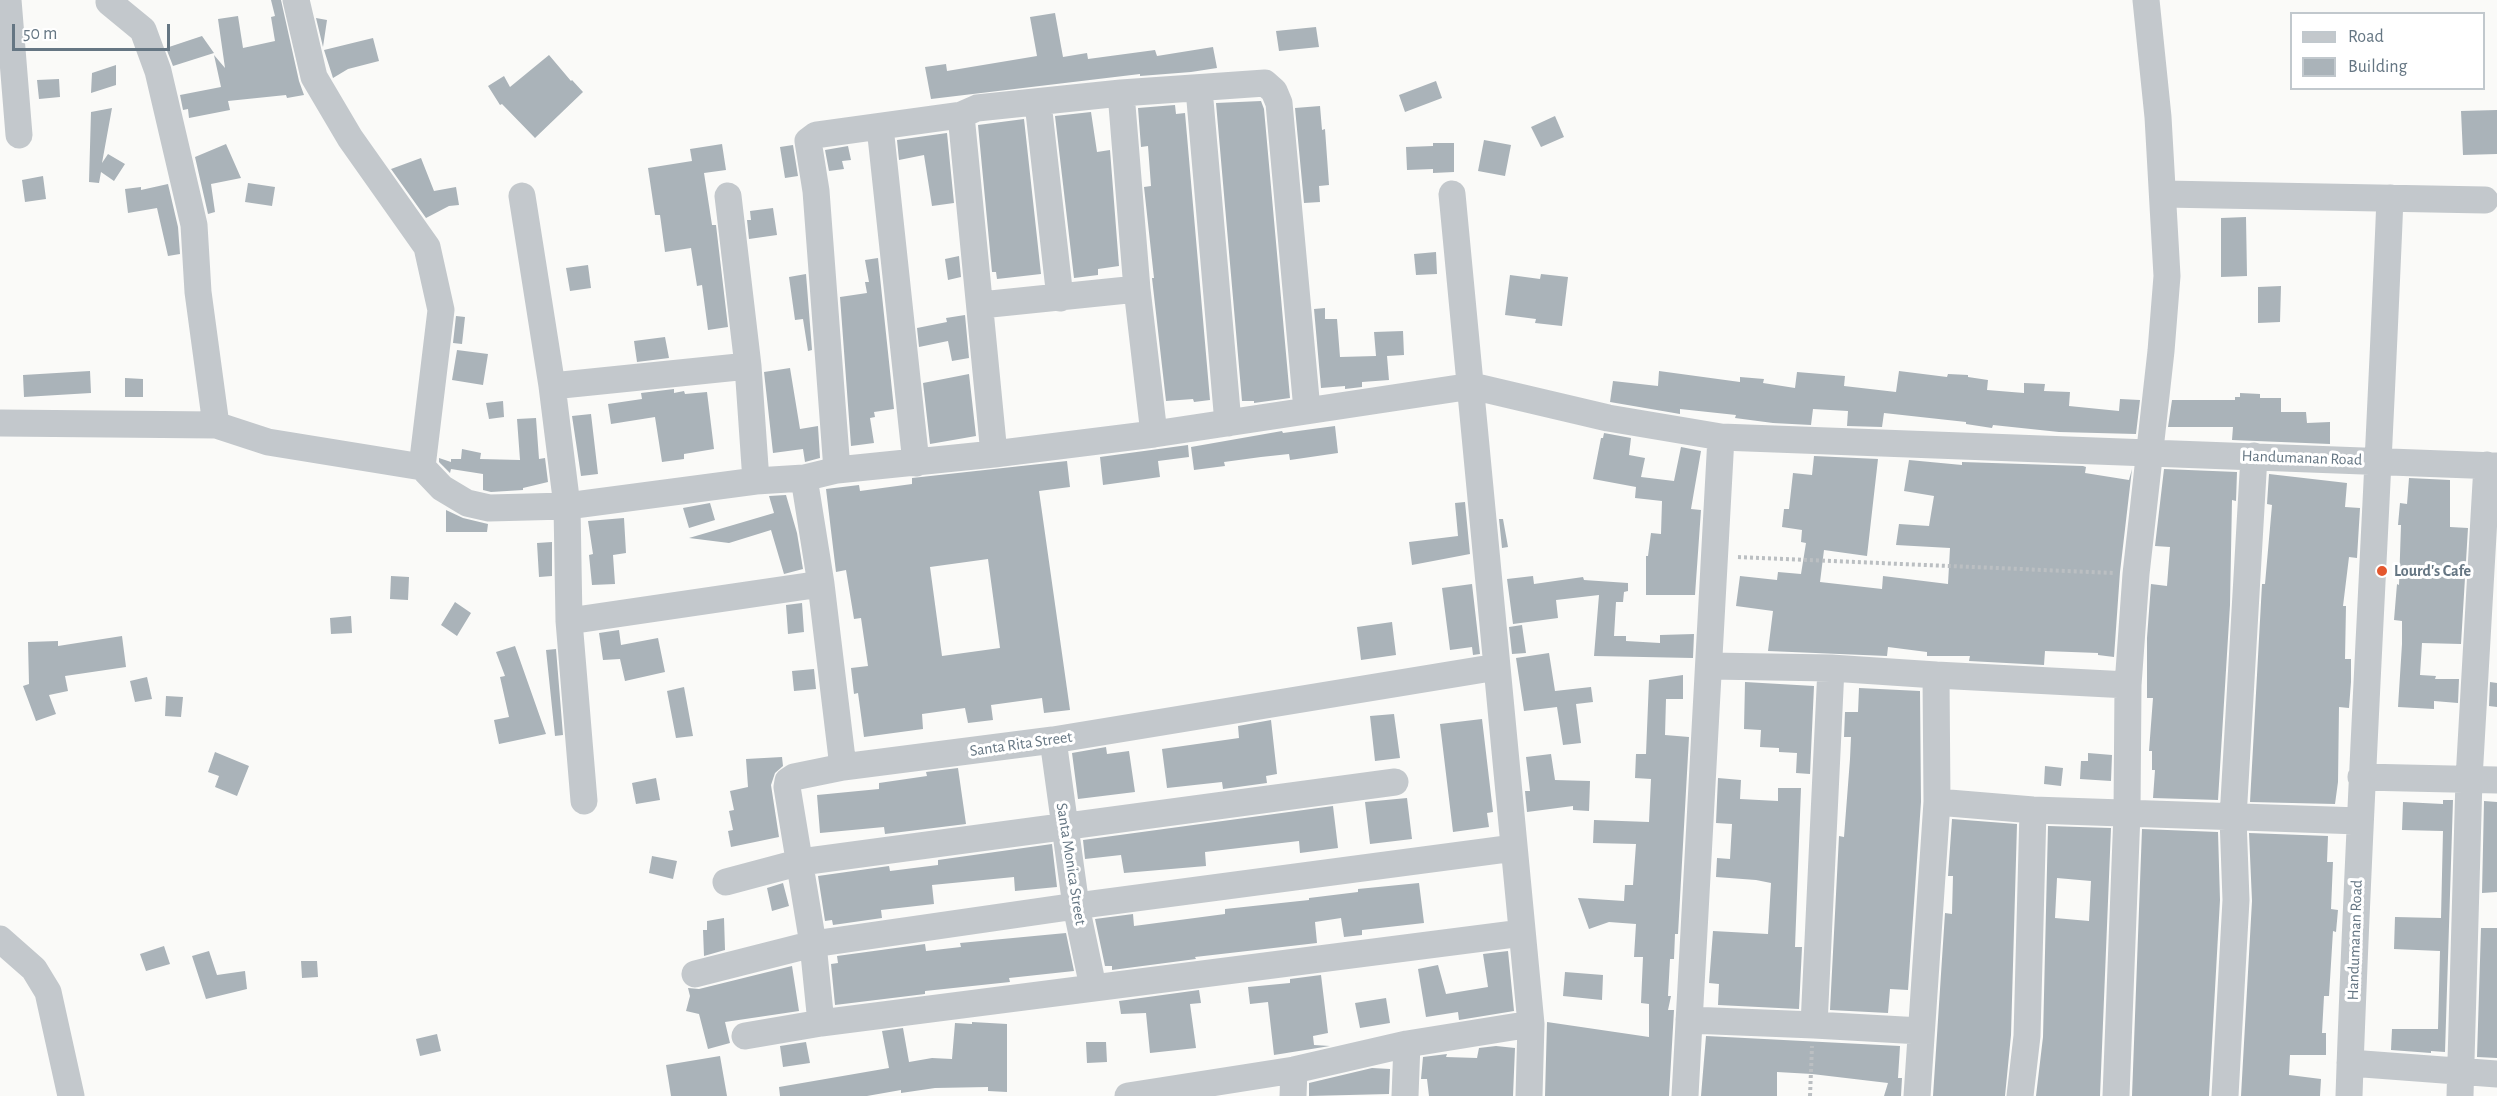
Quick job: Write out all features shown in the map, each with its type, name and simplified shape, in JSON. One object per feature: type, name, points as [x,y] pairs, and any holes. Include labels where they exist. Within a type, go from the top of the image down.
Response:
[{"type":"street","points":[[8,0],[20,135]]},
{"type":"street","points":[[296,0],[314,77],[350,138],[427,248],[441,310],[422,467]]},
{"type":"street","points":[[2116,1096],[2127,813],[2128,685],[2136,574],[2166,286],[2164,194],[2146,0]]},
{"type":"street","points":[[110,2],[143,30],[158,71],[194,225],[198,292],[216,425]]},
{"type":"street","points":[[837,470],[816,191],[808,141],[816,135],[961,115],[977,108],[1121,93],[1265,83],[1274,91],[1279,103],[1307,410]]},
{"type":"street","points":[[1199,89],[1228,423]]},
{"type":"street","points":[[1121,93],[1137,289],[1154,435]]},
{"type":"street","points":[[1038,103],[1060,298]]},
{"type":"street","points":[[961,115],[994,454]]},
{"type":"street","points":[[880,127],[916,463]]},
{"type":"street","points":[[1452,194],[1531,1024],[1529,1096]]},
{"type":"street","points":[[2164,194],[2486,200]]},
{"type":"street","points":[[522,195],[552,386],[567,506],[569,621],[584,801]]},
{"type":"street","points":[[728,196],[748,366],[756,481]]},
{"type":"street","points":[[2390,198],[2380,461],[2492,465],[2469,779],[2460,1083]]},
{"type":"street","points":[[981,305],[1137,289]]},
{"type":"street","points":[[552,386],[748,366]]},
{"type":"street","points":[[0,423],[216,425],[268,442],[422,467],[442,488],[467,504],[489,508],[567,506],[756,481],[804,478],[837,470],[1154,435],[1472,386]]},
{"type":"street","name":"Handumanan Road","points":[[1472,386],[1608,418],[1721,437],[2380,461],[2361,777],[2349,1096]]},
{"type":"street","points":[[1686,1096],[1721,437]]},
{"type":"street","points":[[2225,1096],[2236,900],[2233,818],[2254,456]]},
{"type":"street","points":[[804,478],[821,584],[843,767]]},
{"type":"street","points":[[569,621],[821,584]]},
{"type":"street","points":[[1710,666],[1831,668],[2128,685]]},
{"type":"street","name":"Santa Rita Street","points":[[821,1023],[801,861],[787,788],[788,781],[794,777],[843,767],[1053,740],[1497,667]]},
{"type":"street","points":[[1814,1025],[1831,668]]},
{"type":"street","points":[[1917,1096],[1937,802],[1936,675]]},
{"type":"street","name":"Santa Monica Street","points":[[1053,740],[1076,906],[1093,987]]},
{"type":"street","points":[[2361,777],[2497,780]]},
{"type":"street","points":[[726,882],[801,861],[1395,782]]},
{"type":"street","points":[[1937,802],[2033,810],[2360,821]]},
{"type":"street","points":[[2020,1096],[2027,1036],[2033,810]]},
{"type":"street","points":[[695,974],[813,944],[1076,906],[1514,848]]},
{"type":"street","points":[[745,1036],[821,1023],[1522,933]]},
{"type":"street","points":[[0,939],[34,969],[48,992],[71,1096]]},
{"type":"street","points":[[1689,1020],[1921,1030]]},
{"type":"street","points":[[1128,1096],[1293,1083],[1407,1044],[1531,1024]]},
{"type":"street","points":[[1405,1096],[1407,1044]]},
{"type":"street","points":[[2350,1063],[2460,1083],[2497,1074]]},
{"type":"path","points":[[1713,556],[2136,574]]},
{"type":"path","points":[[1810,1096],[1814,1025]]},
{"type":"building","points":[[271,0],[281,0],[304,95],[228,101],[230,110],[189,118],[188,109],[183,110],[180,95],[221,87],[214,55],[225,68],[218,19],[238,16],[243,48],[275,41],[271,17],[275,16]]},
{"type":"building","points":[[1055,13],[1063,57],[1087,53],[1088,59],[1155,50],[1157,56],[1213,47],[1217,68],[1140,76],[1140,74],[931,99],[925,67],[946,64],[947,71],[1037,56],[1030,17]]},
{"type":"building","points":[[316,18],[327,20],[323,47]]},
{"type":"building","points":[[1316,27],[1319,47],[1279,51],[1276,31]]},
{"type":"building","points":[[202,36],[214,53],[173,66],[166,48]]},
{"type":"building","points":[[373,38],[379,61],[348,69],[333,78],[324,50]]},
{"type":"building","points":[[549,55],[583,92],[535,138],[502,104],[500,105],[488,86],[504,76],[510,87]]},
{"type":"building","points":[[116,65],[116,85],[91,93],[92,73]]},
{"type":"building","points":[[59,79],[60,97],[39,99],[37,80]]},
{"type":"building","points":[[1436,81],[1442,98],[1405,112],[1399,95]]},
{"type":"building","points":[[1261,101],[1264,109],[1290,398],[1254,403],[1254,401],[1242,401],[1216,103]]},
{"type":"building","points":[[1175,105],[1176,114],[1185,113],[1210,400],[1194,402],[1193,399],[1166,401],[1144,187],[1151,186],[1148,146],[1141,147],[1138,108]]},
{"type":"building","points":[[1320,106],[1322,130],[1325,129],[1329,185],[1319,186],[1320,202],[1304,203],[1295,108]]},
{"type":"building","points":[[112,108],[102,163],[108,154],[125,164],[114,181],[101,172],[99,183],[89,182],[91,112]]},
{"type":"building","points":[[2497,110],[2497,154],[2463,155],[2461,111]]},
{"type":"building","points":[[1091,112],[1097,152],[1110,150],[1119,266],[1098,269],[1098,275],[1074,278],[1055,116]]},
{"type":"building","points":[[1555,116],[1564,137],[1541,147],[1531,127]]},
{"type":"building","points":[[1024,119],[1041,274],[997,279],[996,272],[992,272],[978,125]]},
{"type":"building","points":[[947,133],[954,203],[932,206],[924,155],[899,160],[897,140]]},
{"type":"building","points":[[1484,140],[1511,145],[1505,176],[1478,171]]},
{"type":"building","points":[[1433,143],[1454,143],[1454,172],[1433,173],[1433,169],[1407,170],[1406,147],[1433,146]]},
{"type":"building","points":[[226,144],[241,178],[211,184],[215,212],[208,214],[195,157]]},
{"type":"building","points":[[722,144],[726,170],[704,173],[712,225],[716,225],[728,327],[708,330],[702,285],[697,286],[691,248],[665,252],[660,215],[655,215],[648,168],[692,161],[690,149]]},
{"type":"building","points":[[793,145],[798,176],[785,178],[780,147]]},
{"type":"building","points":[[848,146],[851,160],[842,161],[844,169],[829,171],[825,150]]},
{"type":"building","points":[[421,158],[434,191],[456,187],[459,205],[449,206],[426,218],[391,169]]},
{"type":"building","points":[[43,176],[46,199],[25,202],[22,180]]},
{"type":"building","points":[[248,183],[275,187],[272,206],[245,202]]},
{"type":"building","points":[[168,184],[178,227],[180,254],[168,256],[157,208],[128,213],[125,189],[141,187],[141,190]]},
{"type":"building","points":[[773,208],[777,235],[749,239],[747,220],[751,220],[750,211]]},
{"type":"building","points":[[2246,217],[2247,276],[2221,277],[2221,218]]},
{"type":"building","points":[[1436,252],[1437,274],[1416,275],[1414,254]]},
{"type":"building","points":[[959,256],[961,277],[948,280],[945,259]]},
{"type":"building","points":[[878,258],[894,409],[874,412],[875,417],[870,418],[874,443],[851,446],[840,297],[867,293],[865,282],[869,282],[865,260]]},
{"type":"building","points":[[588,265],[591,288],[570,291],[566,268]]},
{"type":"building","points":[[806,274],[812,350],[808,351],[803,319],[795,320],[789,277]]},
{"type":"building","points":[[1541,274],[1568,277],[1562,326],[1535,323],[1536,319],[1505,315],[1510,275],[1540,279]]},
{"type":"building","points":[[2281,286],[2280,322],[2258,323],[2258,287]]},
{"type":"building","points":[[1325,308],[1325,319],[1337,319],[1340,357],[1376,356],[1374,332],[1403,331],[1404,355],[1387,356],[1389,380],[1362,382],[1362,387],[1345,389],[1345,386],[1321,388],[1314,309]]},
{"type":"building","points":[[965,315],[969,358],[952,361],[948,341],[919,347],[917,328],[947,322],[946,318]]},
{"type":"building","points":[[456,316],[465,317],[462,344],[453,343]]},
{"type":"building","points":[[665,337],[669,358],[637,362],[634,341]]},
{"type":"building","points":[[457,350],[488,354],[483,385],[452,380]]},
{"type":"building","points":[[790,368],[800,429],[818,426],[820,458],[805,462],[803,449],[773,453],[764,372]]},
{"type":"building","points":[[90,371],[91,393],[24,397],[23,375]]},
{"type":"building","points":[[1659,371],[1740,382],[1740,377],[1764,379],[1763,383],[1795,388],[1797,372],[1845,376],[1844,386],[1896,392],[1899,371],[1947,377],[1948,374],[1968,375],[1968,377],[1988,380],[1987,390],[2024,393],[2024,383],[2045,384],[2044,391],[2070,392],[2069,406],[2119,411],[2120,399],[2140,400],[2136,434],[2059,432],[1993,425],[1992,428],[1966,424],[1966,422],[1884,413],[1882,427],[1847,426],[1848,411],[1813,409],[1811,425],[1773,423],[1735,418],[1736,415],[1680,409],[1680,414],[1610,402],[1613,381],[1658,386]]},
{"type":"building","points":[[969,374],[976,436],[930,444],[923,383]]},
{"type":"building","points":[[125,378],[143,379],[143,397],[125,397]]},
{"type":"building","points":[[674,389],[674,393],[684,391],[685,394],[707,392],[714,449],[684,454],[684,459],[662,462],[655,417],[611,424],[608,404],[642,399],[641,393]]},
{"type":"building","points":[[2240,393],[2260,394],[2260,398],[2281,398],[2281,412],[2306,412],[2307,423],[2330,422],[2330,444],[2232,440],[2233,427],[2168,427],[2172,400],[2235,400],[2235,397],[2240,397]]},
{"type":"building","points":[[503,401],[504,417],[489,419],[486,403]]},
{"type":"building","points":[[591,414],[598,474],[581,476],[572,416]]},
{"type":"building","points":[[536,418],[539,459],[545,458],[548,482],[523,488],[523,490],[491,492],[483,490],[483,474],[451,469],[450,473],[439,462],[439,458],[451,462],[451,459],[461,459],[462,449],[481,453],[480,459],[520,460],[517,419]]},
{"type":"building","points":[[1335,426],[1338,453],[1290,460],[1289,454],[1261,457],[1224,462],[1225,466],[1194,470],[1191,447],[1282,431],[1283,433]]},
{"type":"building","points":[[1604,433],[1631,438],[1629,455],[1645,458],[1641,477],[1674,481],[1681,447],[1701,451],[1691,509],[1701,510],[1695,595],[1646,595],[1646,556],[1648,556],[1651,533],[1661,534],[1662,501],[1635,498],[1636,487],[1593,479]]},
{"type":"building","points":[[1188,445],[1189,457],[1158,461],[1160,477],[1103,485],[1100,457]]},
{"type":"building","points":[[1814,456],[1878,459],[1867,556],[1824,550],[1820,582],[1882,589],[1883,576],[1948,584],[1950,548],[1896,545],[1899,524],[1929,526],[1934,496],[1904,491],[1909,460],[1962,465],[1962,462],[2083,466],[2086,467],[2085,473],[2129,480],[2132,469],[2120,572],[2114,657],[2098,655],[2098,653],[2045,651],[2044,665],[1969,661],[1970,656],[1927,656],[1927,652],[1888,647],[1887,656],[1768,651],[1773,611],[1736,606],[1740,576],[1777,580],[1778,572],[1801,574],[1806,543],[1801,542],[1802,530],[1782,527],[1784,509],[1789,509],[1793,473],[1812,475]]},
{"type":"building","points":[[1067,461],[1070,487],[1039,491],[1070,710],[1044,713],[1042,698],[991,705],[993,720],[968,723],[965,708],[922,714],[923,729],[864,737],[858,693],[854,694],[851,668],[868,666],[861,618],[854,619],[846,570],[836,572],[826,489],[859,485],[860,491],[912,484],[912,478]],"holes":[[[988,559],[1000,648],[942,656],[930,567]]]},
{"type":"building","points":[[2164,469],[2237,472],[2236,501],[2232,500],[2230,605],[2218,800],[2153,798],[2155,770],[2152,770],[2152,751],[2149,751],[2153,698],[2147,698],[2147,638],[2151,584],[2167,586],[2170,547],[2155,546]]},
{"type":"building","points":[[2269,474],[2347,483],[2345,507],[2360,508],[2357,558],[2349,557],[2343,606],[2346,606],[2345,659],[2351,659],[2351,682],[2349,708],[2339,707],[2338,782],[2335,804],[2250,802],[2262,584],[2265,584],[2272,505],[2267,504]]},
{"type":"building","points":[[2409,478],[2450,480],[2450,527],[2468,528],[2461,644],[2422,643],[2420,675],[2436,676],[2435,679],[2459,679],[2458,703],[2434,701],[2434,709],[2398,707],[2402,621],[2394,620],[2397,584],[2399,585],[2401,525],[2398,525],[2400,503],[2407,504]]},
{"type":"building","points":[[786,495],[797,533],[803,569],[784,574],[771,530],[729,543],[689,538],[774,513],[769,496]]},
{"type":"building","points":[[1465,502],[1470,554],[1412,565],[1409,542],[1458,536],[1455,503]]},
{"type":"building","points":[[710,503],[715,520],[689,528],[683,508]]},
{"type":"building","points":[[446,510],[463,518],[488,524],[487,532],[446,532]]},
{"type":"building","points":[[624,518],[626,553],[613,555],[615,584],[592,585],[589,555],[593,554],[588,521]]},
{"type":"building","points":[[1499,519],[1503,519],[1508,547],[1502,548]]},
{"type":"building","points":[[552,542],[552,576],[539,577],[537,543]]},
{"type":"building","points":[[391,576],[409,577],[408,600],[390,599]]},
{"type":"building","points":[[1533,576],[1534,584],[1583,577],[1584,580],[1628,583],[1628,591],[1624,592],[1623,602],[1616,602],[1614,636],[1626,636],[1626,641],[1660,643],[1660,635],[1694,634],[1693,658],[1594,656],[1599,595],[1556,600],[1558,618],[1513,624],[1507,579]]},
{"type":"building","points":[[1472,584],[1480,654],[1473,655],[1472,647],[1450,650],[1442,588]]},
{"type":"building","points":[[455,602],[471,613],[457,636],[441,625]]},
{"type":"building","points":[[802,603],[804,632],[788,634],[786,605]]},
{"type":"building","points":[[351,616],[352,633],[331,634],[330,618]]},
{"type":"building","points":[[1392,622],[1396,655],[1361,660],[1357,627]]},
{"type":"building","points":[[1522,625],[1526,653],[1512,654],[1509,627]]},
{"type":"building","points":[[619,630],[621,645],[658,638],[665,672],[625,681],[620,659],[603,660],[599,633]]},
{"type":"building","points":[[122,636],[126,667],[65,676],[68,691],[49,695],[56,714],[36,721],[23,686],[29,684],[28,642],[58,641],[58,646]]},
{"type":"building","points":[[515,646],[546,734],[499,744],[494,720],[509,717],[500,677],[505,676],[496,652]]},
{"type":"building","points":[[556,649],[563,735],[555,736],[546,650]]},
{"type":"building","points":[[1549,653],[1555,691],[1591,687],[1593,702],[1576,704],[1581,743],[1563,745],[1557,707],[1524,711],[1516,658]]},
{"type":"building","points":[[814,669],[816,689],[794,691],[792,671]]},
{"type":"building","points":[[1683,675],[1683,699],[1666,699],[1665,735],[1689,737],[1678,934],[1675,934],[1674,959],[1670,959],[1668,996],[1671,996],[1668,1010],[1674,1010],[1669,1096],[1545,1096],[1547,1022],[1649,1037],[1649,1004],[1641,1003],[1643,957],[1634,957],[1636,924],[1609,922],[1589,929],[1578,898],[1624,901],[1625,885],[1633,885],[1636,844],[1593,843],[1594,820],[1649,822],[1651,779],[1635,778],[1636,754],[1646,754],[1649,680]]},
{"type":"building","points":[[147,677],[152,699],[135,702],[130,681]]},
{"type":"building","points":[[1745,682],[1814,686],[1810,774],[1796,773],[1797,753],[1779,752],[1779,748],[1760,747],[1761,730],[1744,729]]},
{"type":"building","points":[[2490,682],[2497,683],[2497,707],[2489,706]]},
{"type":"building","points":[[684,687],[693,736],[676,738],[667,691]]},
{"type":"building","points":[[1859,688],[1920,691],[1921,802],[1908,990],[1890,989],[1888,1013],[1830,1010],[1839,836],[1844,837],[1850,759],[1851,737],[1844,737],[1845,712],[1858,712]]},
{"type":"building","points":[[166,696],[183,697],[181,717],[165,716]]},
{"type":"building","points":[[1394,714],[1400,758],[1375,761],[1370,716]]},
{"type":"building","points":[[1482,719],[1493,812],[1487,813],[1489,827],[1453,832],[1440,724]]},
{"type":"building","points":[[1271,720],[1277,774],[1266,776],[1267,783],[1223,789],[1222,782],[1167,788],[1162,749],[1239,738],[1238,726]]},
{"type":"building","points":[[1106,747],[1107,754],[1129,751],[1135,792],[1078,799],[1072,753]]},
{"type":"building","points":[[215,752],[249,766],[237,796],[215,787],[219,776],[208,772]]},
{"type":"building","points":[[2088,753],[2112,755],[2111,781],[2080,779],[2081,761],[2088,761]]},
{"type":"building","points":[[1551,754],[1555,780],[1590,781],[1589,811],[1573,810],[1573,806],[1527,812],[1525,791],[1530,791],[1526,757]]},
{"type":"building","points":[[782,757],[783,766],[775,773],[771,785],[779,837],[731,847],[728,831],[733,830],[729,811],[734,810],[730,791],[748,787],[746,759]]},
{"type":"building","points":[[2045,766],[2063,768],[2061,786],[2044,784]]},
{"type":"building","points":[[958,768],[966,824],[885,834],[884,827],[820,833],[817,795],[879,789],[879,783],[927,776],[926,772]]},
{"type":"building","points":[[656,778],[660,800],[636,804],[632,783]]},
{"type":"building","points":[[1718,778],[1741,780],[1740,799],[1778,801],[1778,788],[1801,788],[1795,947],[1802,947],[1799,1009],[1718,1005],[1719,984],[1709,983],[1713,931],[1768,934],[1771,883],[1716,877],[1717,858],[1730,859],[1732,824],[1716,823]]},
{"type":"building","points":[[1407,798],[1412,839],[1370,844],[1365,802]]},
{"type":"building","points":[[2443,800],[2453,800],[2445,1052],[2391,1050],[2392,1029],[2438,1029],[2440,951],[2394,949],[2395,917],[2441,918],[2443,831],[2402,830],[2403,802],[2443,804]]},
{"type":"building","points":[[2484,801],[2497,802],[2497,892],[2482,893]]},
{"type":"building","points":[[1333,806],[1338,848],[1300,853],[1299,841],[1205,852],[1206,866],[1124,873],[1121,855],[1085,859],[1083,840]]},
{"type":"building","points":[[1952,819],[2017,824],[2011,1035],[2005,1096],[1933,1096],[1945,913],[1952,914],[1953,876],[1948,876]]},
{"type":"building","points":[[2048,826],[2111,828],[2100,1096],[2036,1096],[2043,1037]],"holes":[[[2057,878],[2091,881],[2089,921],[2055,918]]]},
{"type":"building","points":[[2142,829],[2218,832],[2220,900],[2209,1096],[2132,1096]]},
{"type":"building","points":[[2249,833],[2328,836],[2327,862],[2333,862],[2331,909],[2338,910],[2336,932],[2333,931],[2329,996],[2324,996],[2322,1033],[2326,1033],[2326,1055],[2290,1055],[2289,1075],[2321,1079],[2320,1096],[2241,1096],[2252,901]]},
{"type":"building","points":[[1052,844],[1057,887],[1015,891],[1014,877],[932,885],[934,904],[881,910],[882,918],[833,925],[832,920],[825,921],[818,876],[889,866],[890,871],[938,865],[938,860]]},
{"type":"building","points":[[652,856],[677,861],[673,879],[649,873]]},
{"type":"building","points":[[783,883],[789,906],[772,911],[767,888]]},
{"type":"building","points":[[1419,883],[1424,923],[1362,930],[1362,935],[1344,937],[1341,918],[1315,922],[1317,943],[1195,957],[1196,959],[1112,970],[1112,966],[1105,966],[1095,919],[1133,914],[1134,926],[1225,914],[1225,909],[1309,900],[1309,898],[1358,892],[1358,889]]},
{"type":"building","points":[[724,918],[725,950],[704,956],[703,930],[707,930],[707,921]]},
{"type":"building","points":[[2481,928],[2497,928],[2497,1058],[2477,1057]]},
{"type":"building","points":[[1066,933],[1074,971],[1009,978],[1010,982],[925,991],[925,994],[835,1005],[831,964],[838,963],[837,956],[925,944],[926,951],[961,947],[960,943]]},
{"type":"building","points":[[164,946],[170,964],[146,971],[140,954]]},
{"type":"building","points":[[209,951],[217,975],[245,971],[247,989],[206,999],[192,956]]},
{"type":"building","points":[[1508,951],[1514,1011],[1459,1020],[1458,1012],[1426,1017],[1418,969],[1438,965],[1446,994],[1488,987],[1483,954]]},
{"type":"building","points":[[301,961],[317,961],[318,977],[302,978]]},
{"type":"building","points":[[792,966],[799,1011],[725,1022],[730,1043],[708,1049],[699,1014],[686,1011],[690,996],[688,988],[699,989]]},
{"type":"building","points":[[1565,972],[1603,975],[1602,1000],[1563,996]]},
{"type":"building","points":[[1321,975],[1328,1033],[1313,1036],[1314,1045],[1330,1046],[1274,1055],[1268,1002],[1250,1004],[1248,987],[1290,983],[1290,979]]},
{"type":"building","points":[[1199,990],[1201,1003],[1190,1004],[1196,1048],[1150,1053],[1146,1013],[1121,1014],[1119,1001]]},
{"type":"building","points":[[1386,998],[1390,1023],[1360,1028],[1355,1003]]},
{"type":"building","points":[[972,1022],[1007,1024],[1007,1092],[988,1091],[988,1087],[935,1088],[901,1093],[901,1090],[867,1096],[780,1096],[779,1087],[889,1068],[882,1031],[903,1028],[909,1062],[932,1058],[952,1059],[955,1023],[972,1024]]},
{"type":"building","points":[[437,1034],[441,1051],[420,1056],[416,1039]]},
{"type":"building","points":[[1706,1036],[1900,1046],[1898,1078],[1902,1078],[1901,1096],[1884,1096],[1888,1083],[1777,1072],[1777,1096],[1701,1096]]},
{"type":"building","points":[[806,1042],[810,1063],[783,1067],[780,1046]]},
{"type":"building","points":[[1086,1042],[1106,1042],[1107,1062],[1087,1063]]},
{"type":"building","points":[[1496,1046],[1515,1048],[1513,1096],[1429,1096],[1427,1079],[1421,1079],[1423,1057],[1447,1054],[1446,1057],[1477,1058],[1479,1048]]},
{"type":"building","points":[[720,1056],[727,1096],[671,1096],[666,1065]]},
{"type":"building","points":[[1372,1068],[1390,1069],[1389,1094],[1309,1096],[1309,1083]]},
{"type":"place","name":"Lourd's Cafe","points":[[2382,571]]}]
